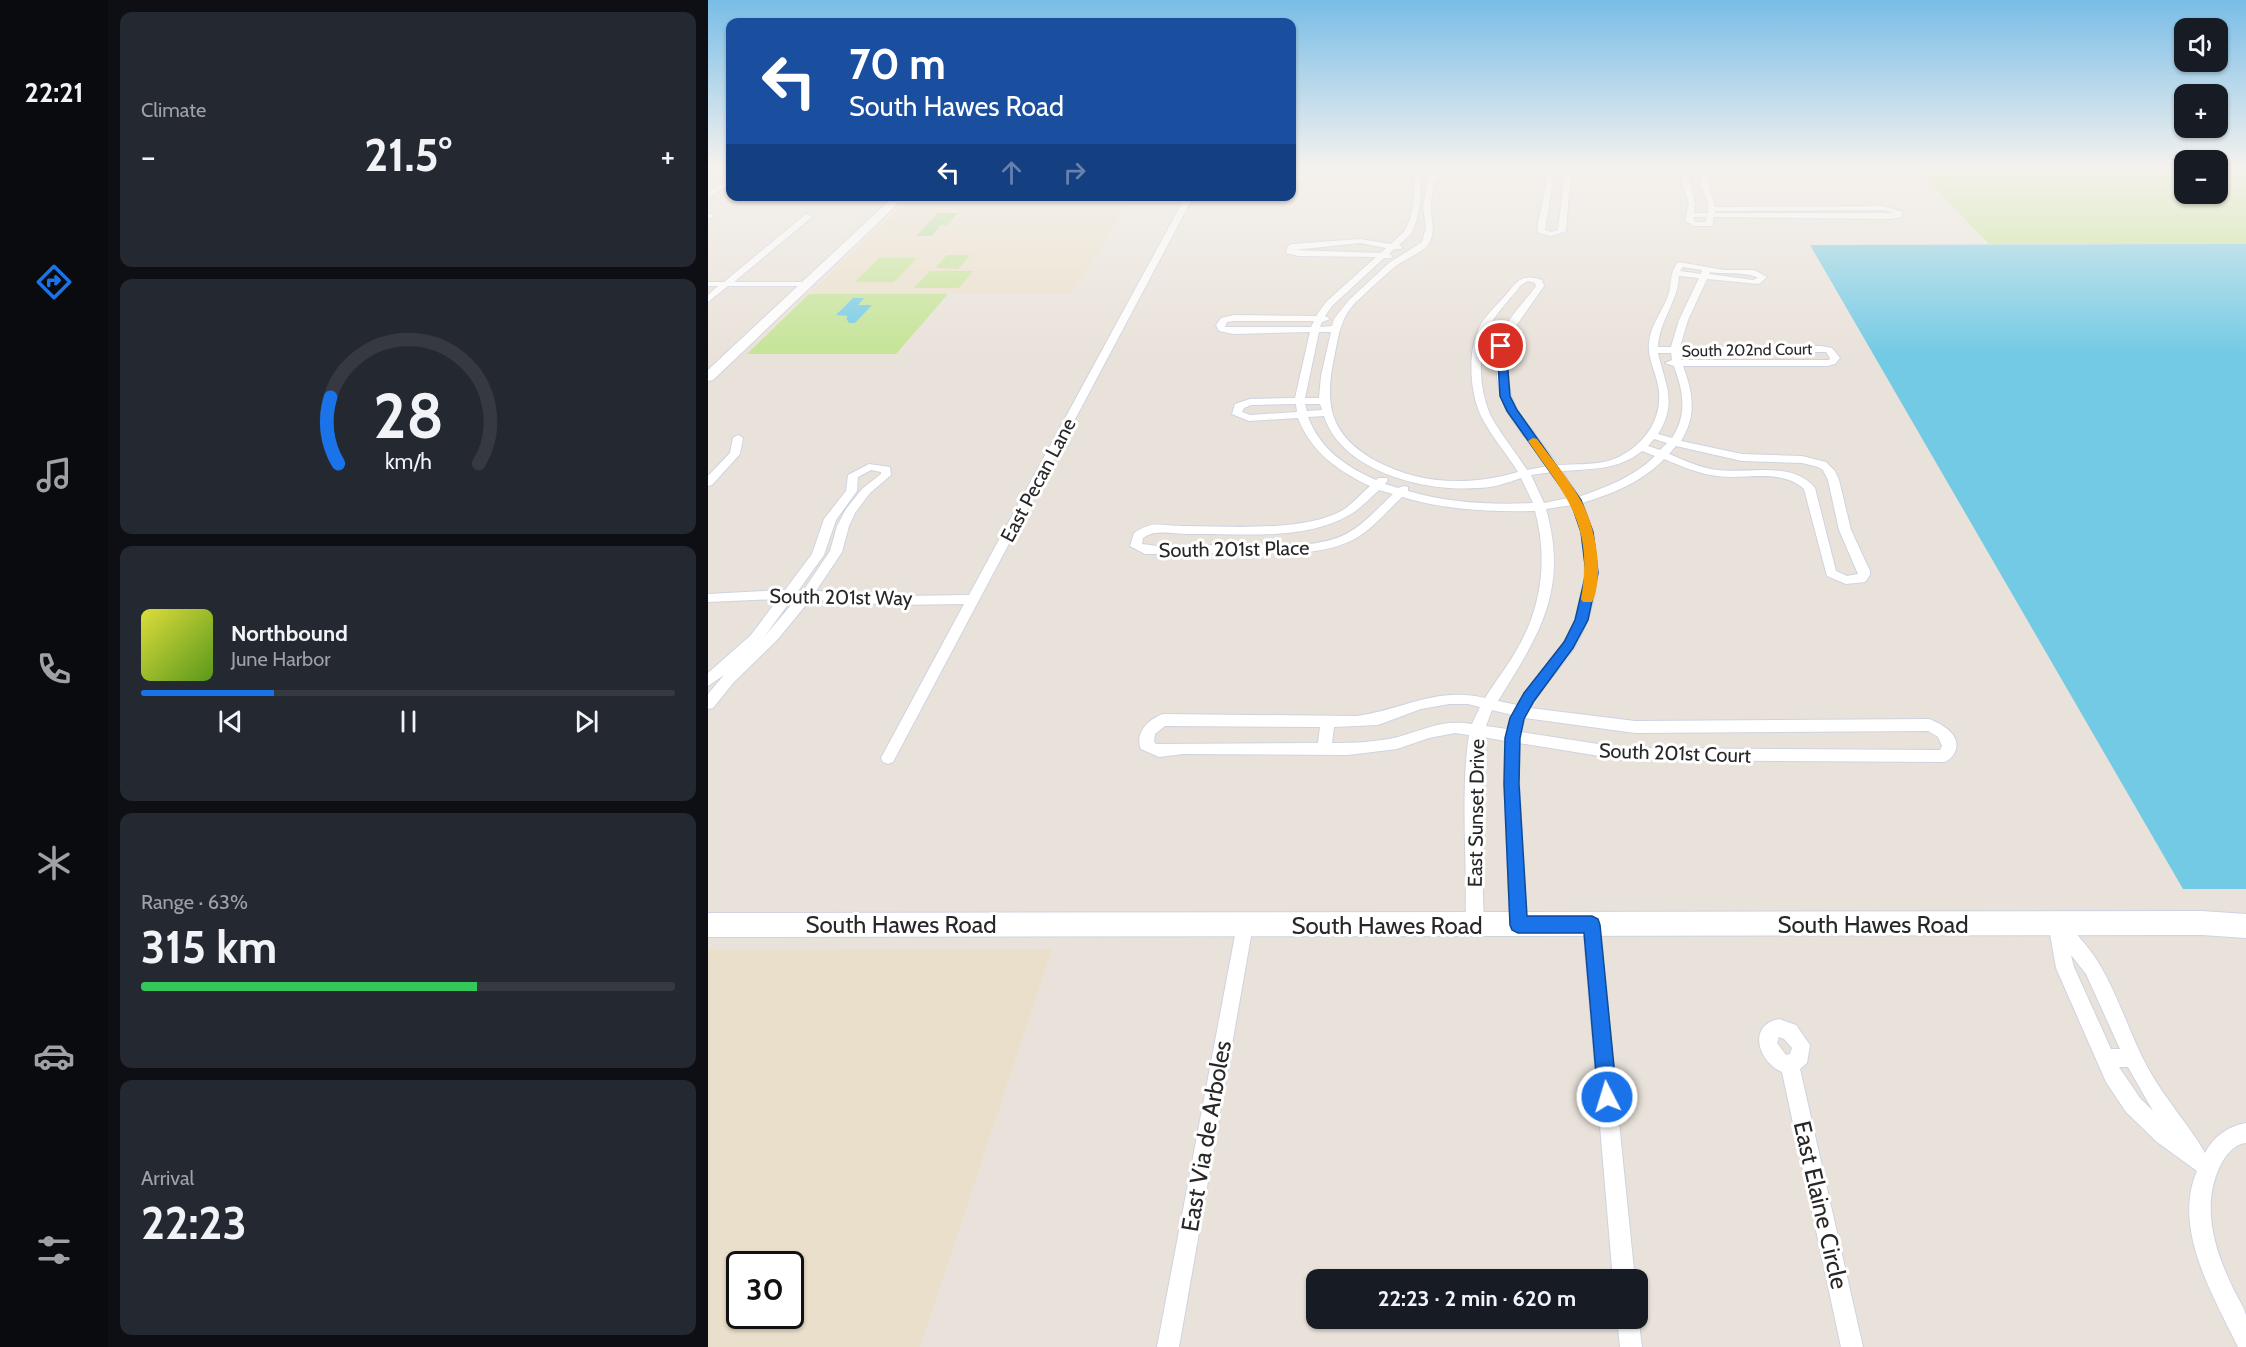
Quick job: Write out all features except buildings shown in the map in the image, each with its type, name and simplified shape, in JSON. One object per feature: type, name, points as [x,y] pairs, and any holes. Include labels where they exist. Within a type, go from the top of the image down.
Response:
[{"type":"main road","points":[[708,377],[866,230]]},
{"type":"main road","name":"South Hawes Road","points":[[708,925],[2202,923],[2246,926]]},
{"type":"street","points":[[708,299],[792,230]]},
{"type":"street","name":"East Pecan Lane","points":[[888,758],[1172,230]]},
{"type":"street","points":[[1408,230],[1384,255],[1329,304],[1316,324],[1301,386],[1300,402],[1303,416],[1317,444],[1334,461],[1377,486],[1400,494],[1460,507],[1505,509],[1539,507],[1575,500],[1622,484],[1664,455],[1684,427],[1689,401],[1675,351],[1678,338],[1705,273]]},
{"type":"street","points":[[1429,230],[1425,243],[1401,259],[1352,302],[1336,324],[1324,401],[1327,413],[1339,436],[1350,446],[1390,472],[1412,480],[1458,486],[1493,483],[1553,468],[1610,465],[1629,456],[1652,435],[1660,421],[1665,400],[1663,383],[1653,351],[1656,328],[1673,293],[1678,268],[1753,282],[1759,282],[1763,277],[1754,272],[1705,273]]},
{"type":"street","points":[[1542,230],[1551,234],[1562,230]]},
{"type":"street","points":[[1401,259],[1362,253],[1298,254],[1289,251],[1297,244],[1353,241],[1415,251]]},
{"type":"street","name":"East Sunset Drive","points":[[1476,925],[1473,809],[1478,731],[1489,703],[1526,645],[1540,612],[1550,567],[1545,528],[1539,507],[1524,474],[1485,413],[1478,365],[1478,348],[1484,328],[1516,284],[1523,280],[1535,281],[1540,286],[1515,317],[1504,337],[1501,356],[1504,386],[1512,411],[1575,500],[1587,532],[1592,573],[1589,595],[1581,620],[1569,645],[1529,697],[1517,718],[1513,738],[1512,784],[1518,925]]},
{"type":"street","points":[[708,284],[808,284]]},
{"type":"street","points":[[1316,324],[1233,331],[1226,330],[1220,325],[1224,320],[1234,318],[1336,324]]},
{"type":"street","name":"South 202nd Court","points":[[1653,351],[1821,349],[1829,350],[1835,358],[1832,362],[1827,363],[1656,363]]},
{"type":"street","points":[[1324,401],[1244,403],[1236,410],[1237,414],[1249,418],[1327,413]]},
{"type":"street","points":[[1641,447],[1706,471],[1731,475],[1782,475],[1802,480],[1809,488],[1831,573],[1854,581],[1864,576],[1863,566],[1854,553],[1843,526],[1831,473],[1827,467],[1814,461],[1736,457],[1652,435]]},
{"type":"street","points":[[708,483],[735,454],[738,438]]},
{"type":"street","points":[[708,681],[756,638],[821,550],[830,519],[851,491],[853,475],[869,466],[886,469],[886,475],[866,491],[843,526],[837,552],[806,596],[770,639],[729,678],[708,704]]},
{"type":"street","name":"South 201st Place","points":[[1390,472],[1350,510],[1339,516],[1295,528],[1150,528],[1144,530],[1136,541],[1136,546],[1145,550],[1322,547],[1345,541],[1368,525],[1412,480]]},
{"type":"street","points":[[826,529],[843,526]]},
{"type":"street","points":[[1292,549],[1295,528]]},
{"type":"street","points":[[1262,549],[1266,529]]},
{"type":"street","name":"South 201st Way","points":[[708,598],[849,596],[874,599],[975,599]]},
{"type":"street","points":[[756,638],[770,639]]},
{"type":"street","name":"South 201st Court","points":[[1468,699],[1521,712],[1622,726],[1660,728],[1929,725],[1945,734],[1950,743],[1949,751],[1944,756],[1933,757],[1910,755],[1650,756],[1600,752],[1455,728],[1441,729],[1396,743],[1357,748],[1183,748],[1167,751],[1154,750],[1146,745],[1147,734],[1151,726],[1163,720],[1359,721],[1397,714],[1435,701],[1468,699]]},
{"type":"street","points":[[1357,748],[1359,721]]},
{"type":"street","points":[[1324,749],[1328,722]]},
{"type":"street","points":[[2056,923],[2065,968],[2113,1075],[2133,1105],[2164,1135],[2207,1166]]},
{"type":"street","points":[[2056,923],[2092,968],[2134,1058],[2173,1125],[2207,1166]]},
{"type":"street","points":[[1592,925],[1623,1269]]},
{"type":"street","name":"East Via de Arboles","points":[[1168,1347],[1245,926]]},
{"type":"street","points":[[2104,1058],[2134,1058]]},
{"type":"street","name":"East Elaine Circle","points":[[1789,1064],[1852,1347]]},
{"type":"street","points":[[2246,1133],[2241,1133],[2220,1146],[2207,1166],[2198,1204],[2203,1246],[2246,1339]]},
{"type":"street","points":[[1629,1329],[1631,1347]]},
{"type":"shaded area","points":[[877,230],[1112,230],[1071,294],[809,294]]},
{"type":"shaded area","points":[[1052,949],[920,1347],[708,1347],[708,950]]},
{"type":"green space","points":[[922,230],[937,230],[932,236],[916,236]]},
{"type":"green space","points":[[1975,230],[2246,230],[2246,244],[1989,244]]},
{"type":"green space","points":[[947,255],[970,255],[958,269],[935,268]]},
{"type":"green space","points":[[879,258],[917,258],[894,282],[855,282]]},
{"type":"green space","points":[[930,271],[973,271],[959,288],[914,288]]},
{"type":"green space","points":[[809,294],[948,294],[896,354],[747,354]]},
{"type":"water","points":[[2246,244],[2246,889],[2183,889],[1810,245]]},
{"type":"water","points":[[853,298],[864,298],[858,305],[872,305],[855,323],[849,323],[846,318],[848,316],[836,315]]},
{"type":"slow traffic","points":[[1533,441],[1575,500],[1581,513],[1591,553],[1592,573],[1588,599]]},
{"type":"route","points":[[1501,346],[1505,396],[1512,411],[1575,500],[1587,532],[1592,573],[1589,595],[1581,620],[1569,645],[1529,697],[1517,718],[1512,750],[1512,784],[1518,925],[1592,925],[1607,1097]]}]
